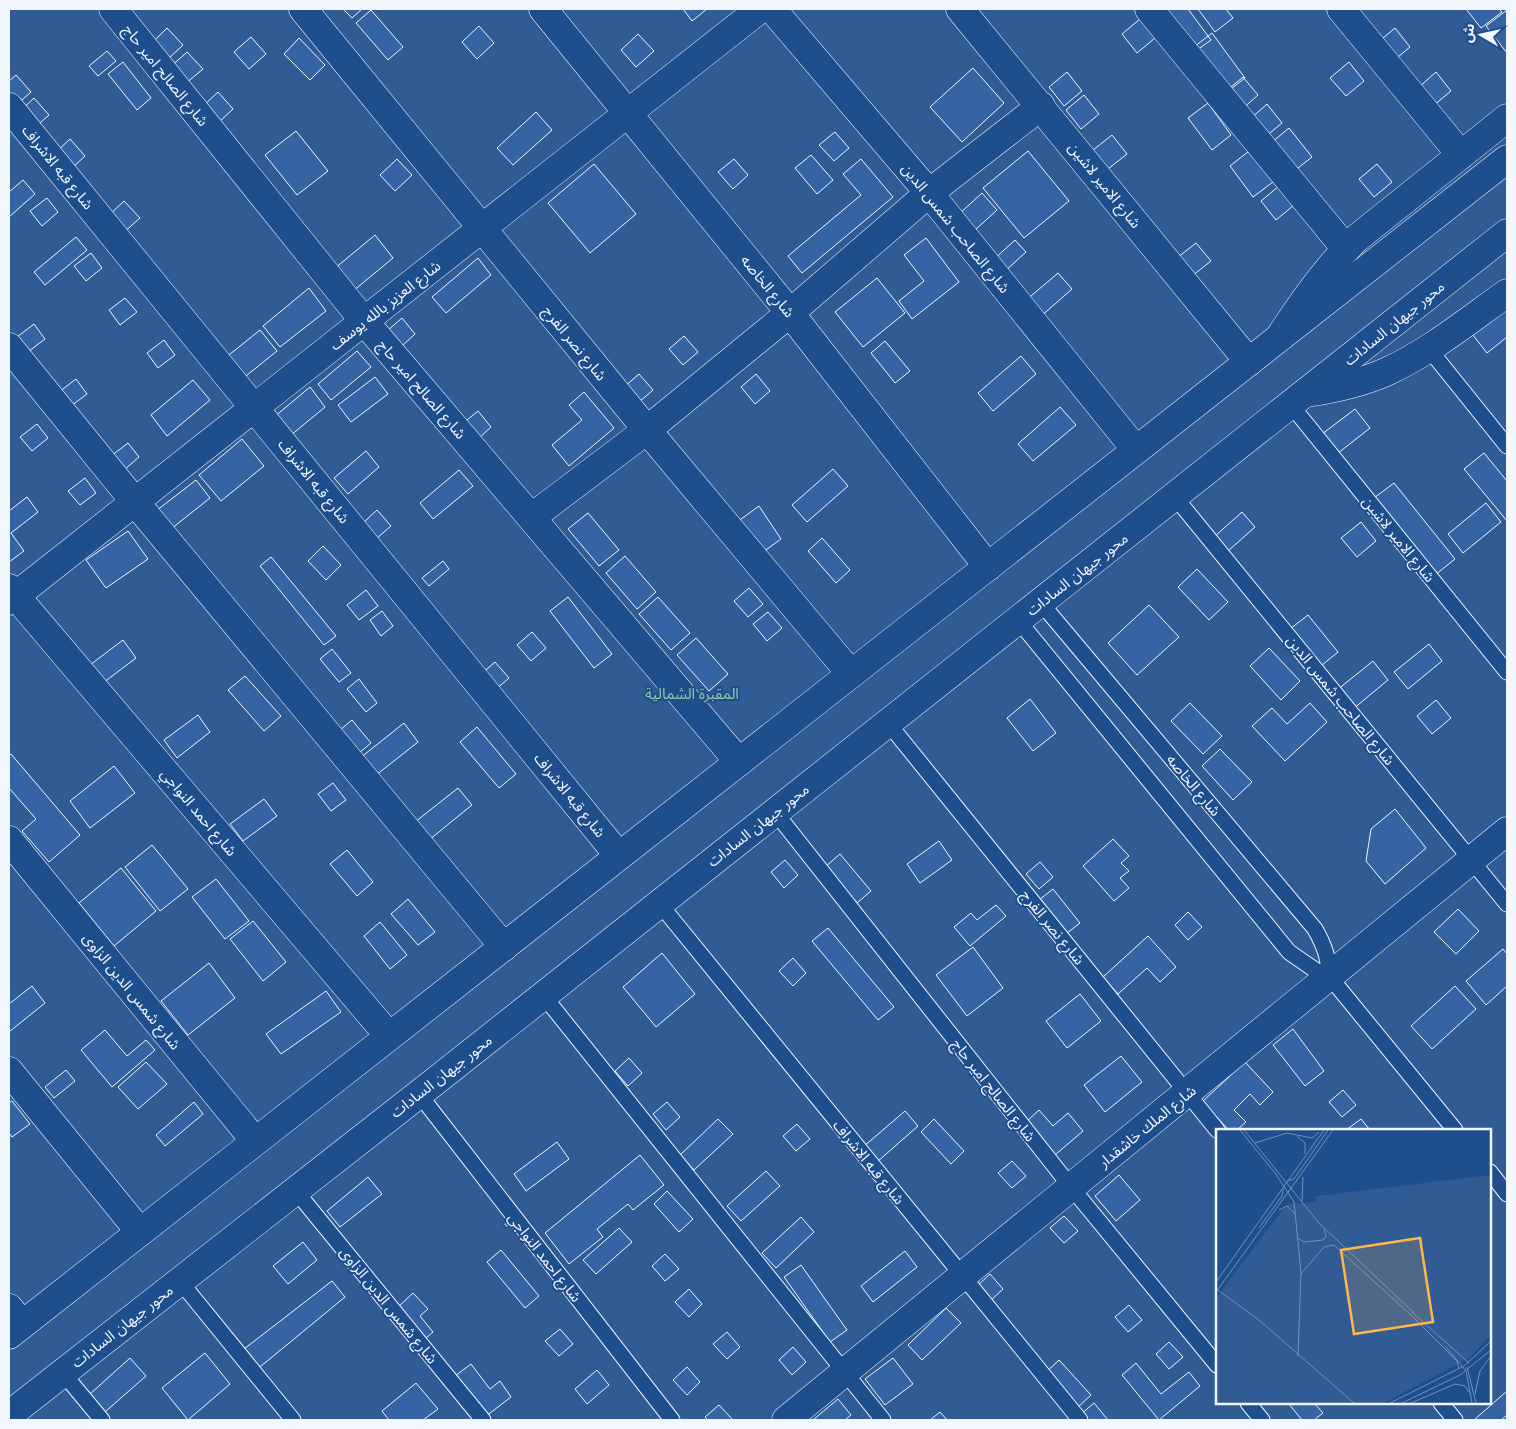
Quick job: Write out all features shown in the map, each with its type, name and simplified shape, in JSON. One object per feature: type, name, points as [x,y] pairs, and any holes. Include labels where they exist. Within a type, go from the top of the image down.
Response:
[{"type":"main road","name":"شارع الصالح امير حاج","points":[[113,9],[364,321],[739,762]]},
{"type":"main road","name":"شارع نصر الفرج","points":[[303,9],[647,430],[851,674]]},
{"type":"main road","name":"شارع الخاصه","points":[[543,9],[790,313],[988,567]]},
{"type":"main road","name":"شارع العزيز بالله يوسف","points":[[11,595],[135,502],[760,9]]},
{"type":"main road","name":"شارع الصاحب شمس الدين","points":[[772,9],[929,193],[1136,450]]},
{"type":"main road","name":"شارع الامير لاشين","points":[[960,9],[1249,362]]},
{"type":"main road","points":[[1149,9],[1346,249]]},
{"type":"main road","points":[[1341,9],[1460,154]]},
{"type":"main road","name":"شارع قبه الاشراف","points":[[9,106],[619,856]]},
{"type":"main road","points":[[532,517],[647,430],[790,313],[929,193],[1041,106]]},
{"type":"main road","points":[[1279,338],[1314,285],[1346,249],[1381,218],[1507,118]]},
{"type":"main road","points":[[13,1322],[140,1232],[1507,159]]},
{"type":"main road","name":"محور جيهان السادات","points":[[9,1415],[419,1094],[1507,234]]},
{"type":"main road","points":[[1299,399],[1386,372],[1429,349],[1507,293]]},
{"type":"main road","points":[[9,347],[504,947]]},
{"type":"main road","name":"شارع احمد النواجي","points":[[11,595],[389,1036]]},
{"type":"main road","name":"شارع الملك خاشقدار","points":[[786,1420],[1507,831]]},
{"type":"main road","name":"شارع شمس الدين الزاوى","points":[[9,840],[255,1141]]},
{"type":"main road","points":[[9,1071],[140,1232]]},
{"type":"lane","points":[[1429,349],[1507,446]]},
{"type":"lane","name":"شارع الامير لاشين","points":[[1299,399],[1507,672]]},
{"type":"lane","name":"شارع الصاحب شمس الدين","points":[[1175,497],[1507,904]]},
{"type":"lane","name":"شارع الخاصه","points":[[1041,603],[1315,929],[1324,944],[1329,960],[1329,976]]},
{"type":"lane","points":[[1018,620],[1288,952],[1315,970],[1329,976],[1454,1129]]},
{"type":"lane","name":"شارع نصر الفرج","points":[[888,723],[1216,1129]]},
{"type":"lane","name":"شارع الصالح امير حاج","points":[[775,812],[1071,1188],[1216,1364]]},
{"type":"lane","name":"شارع قبه الاشراف","points":[[659,903],[1080,1420]]},
{"type":"lane","points":[[543,995],[883,1420]]},
{"type":"lane","name":"شارع احمد النواجي","points":[[419,1094],[672,1420]]},
{"type":"lane","points":[[1491,1173],[1507,1194]]},
{"type":"lane","name":"شارع شمس الدين الزاوى","points":[[295,1190],[482,1420]]},
{"type":"lane","points":[[179,1280],[293,1420]]},
{"type":"lane","points":[[63,1373],[102,1420]]},
{"type":"lane","points":[[1249,1404],[1262,1420]]},
{"type":"lane","points":[[1442,1404],[1455,1420]]},
{"type":"shaded area","name":"المقبرة الشمالية","points":[[9,9],[1507,9],[1507,1420],[9,1420]]},
{"type":"building","points":[[343,9],[362,9],[352,18]]},
{"type":"building","points":[[683,9],[707,9],[692,21]]},
{"type":"building","points":[[1160,9],[1188,9],[1211,40],[1193,53]]},
{"type":"building","points":[[1198,9],[1226,9],[1233,18],[1215,32]]},
{"type":"building","points":[[1466,9],[1499,9],[1502,12],[1481,28]]},
{"type":"building","points":[[371,10],[403,47],[388,60],[356,23]]},
{"type":"building","points":[[1507,10],[1507,53],[1486,26]]},
{"type":"building","points":[[1140,19],[1155,38],[1137,53],[1122,34]]},
{"type":"building","points":[[479,26],[494,43],[477,59],[462,42]]},
{"type":"building","points":[[167,28],[183,45],[166,61],[151,44]]},
{"type":"building","points":[[1395,28],[1410,47],[1392,62],[1377,43]]},
{"type":"building","points":[[1212,33],[1245,78],[1227,92],[1194,47]]},
{"type":"building","points":[[638,34],[654,51],[636,67],[621,50]]},
{"type":"building","points":[[251,37],[266,54],[249,69],[234,52]]},
{"type":"building","points":[[299,38],[325,65],[310,80],[284,54]]},
{"type":"building","points":[[107,51],[116,61],[98,76],[89,66]]},
{"type":"building","points":[[187,52],[203,69],[185,84],[170,67]]},
{"type":"building","points":[[123,62],[151,98],[137,110],[108,74]]},
{"type":"building","points":[[1349,62],[1364,81],[1346,96],[1330,78]]},
{"type":"building","points":[[973,68],[1004,103],[962,142],[930,107]]},
{"type":"building","points":[[1067,72],[1082,91],[1064,106],[1049,87]]},
{"type":"building","points":[[1436,72],[1451,91],[1433,106],[1418,88]]},
{"type":"building","points":[[16,75],[31,92],[14,107],[9,102],[9,81]]},
{"type":"building","points":[[1243,77],[1258,95],[1240,111],[1225,92]]},
{"type":"building","points":[[218,92],[233,109],[216,125],[201,108]]},
{"type":"building","points":[[1084,95],[1099,114],[1081,129],[1066,110]]},
{"type":"building","points":[[34,98],[49,115],[32,130],[17,114]]},
{"type":"building","points":[[1208,103],[1231,135],[1212,150],[1188,118]]},
{"type":"building","points":[[1267,104],[1282,123],[1264,138],[1249,120]]},
{"type":"building","points":[[536,112],[552,130],[513,165],[497,148]]},
{"type":"building","points":[[1289,128],[1312,157],[1293,172],[1271,143]]},
{"type":"building","points":[[296,131],[328,171],[297,195],[265,155]]},
{"type":"building","points":[[835,132],[849,148],[834,161],[819,145]]},
{"type":"building","points":[[1112,135],[1127,154],[1108,169],[1093,150]]},
{"type":"building","points":[[70,139],[85,156],[68,172],[53,155]]},
{"type":"building","points":[[1028,151],[1069,201],[1024,238],[983,188]]},
{"type":"building","points":[[1249,151],[1273,182],[1253,197],[1230,166]]},
{"type":"building","points":[[811,155],[833,180],[817,194],[795,168]]},
{"type":"building","points":[[397,159],[412,175],[395,191],[380,175]]},
{"type":"building","points":[[734,159],[748,175],[733,189],[718,172]]},
{"type":"building","points":[[861,159],[893,197],[802,273],[788,256],[861,195],[843,174]]},
{"type":"building","points":[[594,164],[636,214],[590,253],[548,203]]},
{"type":"building","points":[[1377,164],[1392,182],[1374,197],[1359,179]]},
{"type":"building","points":[[23,180],[35,194],[9,217],[9,192]]},
{"type":"building","points":[[1279,186],[1294,205],[1276,220],[1261,201]]},
{"type":"building","points":[[982,193],[997,210],[974,231],[959,214]]},
{"type":"building","points":[[47,198],[58,212],[42,226],[30,211]]},
{"type":"building","points":[[124,201],[140,218],[122,234],[107,217]]},
{"type":"building","points":[[375,235],[393,258],[352,292],[334,269]]},
{"type":"building","points":[[76,237],[87,250],[45,285],[34,272]]},
{"type":"building","points":[[926,238],[959,282],[912,319],[899,301],[924,281],[904,255]]},
{"type":"building","points":[[1015,240],[1026,252],[1003,273],[992,261]]},
{"type":"building","points":[[1196,243],[1211,261],[1192,276],[1177,258]]},
{"type":"building","points":[[91,253],[102,268],[86,281],[74,266]]},
{"type":"building","points":[[478,258],[491,275],[446,313],[432,297]]},
{"type":"building","points":[[1058,273],[1072,289],[1039,318],[1025,301]]},
{"type":"building","points":[[877,278],[905,313],[863,347],[835,312]]},
{"type":"building","points":[[309,288],[326,311],[280,347],[263,326]]},
{"type":"building","points":[[125,298],[137,312],[120,325],[109,310]]},
{"type":"building","points":[[1507,306],[1507,337],[1487,353],[1472,334]]},
{"type":"building","points":[[402,318],[415,334],[401,347],[387,331]]},
{"type":"building","points":[[34,324],[45,339],[28,352],[17,337]]},
{"type":"building","points":[[260,330],[277,351],[241,380],[224,359]]},
{"type":"building","points":[[684,336],[698,352],[683,365],[669,349]]},
{"type":"building","points":[[164,340],[175,355],[158,368],[147,353]]},
{"type":"building","points":[[885,341],[910,371],[895,383],[871,353]]},
{"type":"building","points":[[357,351],[371,367],[331,400],[318,384]]},
{"type":"building","points":[[1021,356],[1036,374],[993,411],[978,393]]},
{"type":"building","points":[[639,374],[653,390],[638,403],[624,387]]},
{"type":"building","points":[[756,374],[770,391],[755,404],[741,387]]},
{"type":"building","points":[[375,377],[388,394],[351,422],[338,405]]},
{"type":"building","points":[[76,379],[87,394],[71,406],[59,392]]},
{"type":"building","points":[[193,380],[210,400],[167,436],[151,415]]},
{"type":"building","points":[[310,387],[325,407],[284,441],[268,422]]},
{"type":"building","points":[[584,392],[614,428],[569,466],[552,445],[582,420],[569,405]]},
{"type":"building","points":[[1060,407],[1076,425],[1033,461],[1018,444]]},
{"type":"building","points":[[1355,409],[1370,428],[1337,454],[1322,434]]},
{"type":"building","points":[[478,411],[491,427],[477,440],[462,424]]},
{"type":"building","points":[[37,424],[48,438],[32,451],[20,437]]},
{"type":"building","points":[[242,439],[264,466],[221,501],[199,475]]},
{"type":"building","points":[[128,443],[139,457],[123,471],[111,456]]},
{"type":"building","points":[[366,451],[379,467],[348,494],[334,478]]},
{"type":"building","points":[[1484,453],[1507,481],[1507,521],[1464,469]]},
{"type":"building","points":[[833,469],[848,486],[807,522],[792,505]]},
{"type":"building","points":[[459,470],[473,486],[433,519],[420,503]]},
{"type":"building","points":[[85,478],[96,493],[80,505],[68,491]]},
{"type":"building","points":[[196,480],[210,498],[166,533],[152,514]]},
{"type":"building","points":[[1394,483],[1455,559],[1435,575],[1374,498]]},
{"type":"building","points":[[27,497],[38,512],[11,533],[24,551],[9,562],[9,511]]},
{"type":"building","points":[[1486,503],[1501,522],[1463,553],[1448,534]]},
{"type":"building","points":[[759,506],[781,539],[759,555],[737,522]]},
{"type":"building","points":[[377,510],[391,526],[376,539],[363,523]]},
{"type":"building","points":[[1242,512],[1255,527],[1227,552],[1214,537]]},
{"type":"building","points":[[588,513],[619,550],[599,566],[568,529]]},
{"type":"building","points":[[1361,522],[1376,541],[1357,557],[1341,538]]},
{"type":"building","points":[[128,531],[148,559],[106,588],[86,560]]},
{"type":"building","points":[[822,538],[850,570],[836,583],[808,551]]},
{"type":"building","points":[[323,546],[341,565],[326,580],[308,561]]},
{"type":"building","points":[[625,556],[656,592],[637,609],[606,573]]},
{"type":"building","points":[[271,557],[336,636],[324,645],[260,566]]},
{"type":"building","points":[[443,561],[449,569],[429,586],[422,578]]},
{"type":"building","points":[[1197,569],[1228,602],[1209,620],[1178,587]]},
{"type":"building","points":[[749,588],[763,604],[748,617],[734,601]]},
{"type":"building","points":[[366,590],[378,606],[359,620],[347,605]]},
{"type":"building","points":[[568,597],[612,654],[594,668],[550,611]]},
{"type":"building","points":[[658,597],[690,633],[671,650],[639,614]]},
{"type":"building","points":[[1149,605],[1179,637],[1137,675],[1108,643]]},
{"type":"building","points":[[382,611],[393,626],[381,636],[370,620]]},
{"type":"building","points":[[768,612],[782,628],[767,641],[753,624]]},
{"type":"building","points":[[1308,615],[1338,652],[1321,666],[1290,629]]},
{"type":"building","points":[[532,632],[546,648],[531,661],[517,645]]},
{"type":"building","points":[[696,638],[728,674],[709,691],[677,655]]},
{"type":"building","points":[[123,640],[136,658],[103,683],[90,665]]},
{"type":"building","points":[[1429,644],[1442,661],[1408,689],[1394,672]]},
{"type":"building","points":[[1269,648],[1300,681],[1281,700],[1250,666]]},
{"type":"building","points":[[332,649],[351,673],[339,682],[320,659]]},
{"type":"building","points":[[1373,661],[1388,680],[1353,709],[1337,690]]},
{"type":"building","points":[[495,662],[509,678],[494,691],[480,675]]},
{"type":"building","points":[[245,676],[281,716],[264,731],[228,690]]},
{"type":"building","points":[[359,679],[377,703],[366,712],[347,689]]},
{"type":"building","points":[[1030,699],[1056,733],[1033,751],[1007,718]]},
{"type":"building","points":[[1436,700],[1451,718],[1432,734],[1417,716]]},
{"type":"building","points":[[1190,703],[1222,736],[1203,754],[1171,721]]},
{"type":"building","points":[[1310,703],[1327,722],[1285,761],[1252,726],[1272,708],[1287,724]]},
{"type":"building","points":[[198,715],[210,732],[177,758],[164,740]]},
{"type":"building","points":[[352,720],[371,743],[359,753],[340,730]]},
{"type":"building","points":[[404,723],[418,742],[375,776],[360,758]]},
{"type":"building","points":[[477,727],[516,774],[499,788],[460,742]]},
{"type":"building","points":[[1220,749],[1252,782],[1233,800],[1202,766]]},
{"type":"building","points":[[11,754],[80,835],[49,862],[22,831],[36,819],[9,788],[9,756]]},
{"type":"building","points":[[114,766],[135,793],[90,828],[70,801]]},
{"type":"building","points":[[333,783],[346,800],[331,811],[318,794]]},
{"type":"building","points":[[458,788],[472,805],[429,840],[415,822]]},
{"type":"building","points":[[264,799],[277,816],[243,841],[230,824]]},
{"type":"building","points":[[1395,809],[1426,848],[1385,884],[1366,861],[1371,829]]},
{"type":"building","points":[[1113,839],[1129,856],[1121,863],[1129,871],[1120,878],[1129,888],[1114,901],[1083,866]]},
{"type":"building","points":[[939,841],[952,860],[920,883],[907,864]]},
{"type":"building","points":[[152,845],[188,889],[160,911],[125,867]]},
{"type":"building","points":[[347,850],[373,882],[357,896],[330,864]]},
{"type":"building","points":[[840,854],[871,891],[857,903],[825,867]]},
{"type":"building","points":[[785,860],[798,875],[784,888],[771,872]]},
{"type":"building","points":[[1040,862],[1053,877],[1039,889],[1026,874]]},
{"type":"building","points":[[121,868],[156,911],[114,946],[79,903]]},
{"type":"building","points":[[216,879],[249,921],[225,939],[192,897]]},
{"type":"building","points":[[1053,889],[1080,923],[1066,934],[1039,900]]},
{"type":"building","points":[[408,899],[435,932],[418,945],[391,914]]},
{"type":"building","points":[[996,905],[1006,916],[970,946],[954,927],[971,913],[977,920]]},
{"type":"building","points":[[1458,909],[1479,931],[1456,954],[1434,932]]},
{"type":"building","points":[[1188,912],[1202,927],[1188,940],[1175,925]]},
{"type":"building","points":[[253,921],[286,962],[263,981],[230,939]]},
{"type":"building","points":[[380,922],[407,955],[390,969],[364,936]]},
{"type":"building","points":[[828,928],[894,1007],[878,1020],[812,941]]},
{"type":"building","points":[[1148,936],[1176,967],[1160,982],[1147,968],[1118,994],[1103,977]]},
{"type":"building","points":[[973,947],[1003,988],[967,1016],[936,975]]},
{"type":"building","points":[[1503,949],[1507,954],[1507,986],[1486,1005],[1466,981]]},
{"type":"building","points":[[662,953],[695,994],[656,1027],[623,987]]},
{"type":"building","points":[[793,958],[806,973],[793,986],[779,971]]},
{"type":"building","points":[[209,963],[235,998],[188,1035],[161,1001]]},
{"type":"building","points":[[32,986],[45,1003],[9,1032],[9,1004]]},
{"type":"building","points":[[1455,986],[1476,1009],[1432,1049],[1411,1026]]},
{"type":"building","points":[[326,991],[341,1012],[281,1054],[266,1034]]},
{"type":"building","points":[[1080,994],[1101,1021],[1067,1048],[1046,1021]]},
{"type":"building","points":[[1293,1029],[1324,1071],[1305,1086],[1273,1045]]},
{"type":"building","points":[[105,1030],[127,1056],[146,1040],[155,1050],[112,1087],[81,1050]]},
{"type":"building","points":[[1121,1056],[1142,1082],[1105,1112],[1084,1085]]},
{"type":"building","points":[[629,1058],[642,1073],[628,1086],[615,1071]]},
{"type":"building","points":[[146,1062],[167,1084],[138,1109],[118,1087]]},
{"type":"building","points":[[1245,1062],[1273,1092],[1260,1105],[1250,1094],[1234,1110],[1246,1122],[1238,1129],[1228,1129],[1202,1102]]},
{"type":"building","points":[[66,1070],[75,1081],[54,1098],[45,1087]]},
{"type":"building","points":[[1343,1090],[1356,1105],[1342,1117],[1329,1102]]},
{"type":"building","points":[[12,1101],[30,1124],[12,1137],[9,1133],[9,1103]]},
{"type":"building","points":[[194,1102],[203,1114],[165,1146],[156,1135]]},
{"type":"building","points":[[667,1102],[680,1117],[666,1130],[653,1114]]},
{"type":"building","points":[[1039,1110],[1053,1126],[1068,1113],[1083,1131],[1055,1155],[1026,1122]]},
{"type":"building","points":[[905,1111],[918,1126],[877,1162],[863,1147]]},
{"type":"building","points":[[718,1119],[733,1134],[694,1170],[680,1155]]},
{"type":"building","points":[[934,1119],[964,1151],[951,1164],[921,1132]]},
{"type":"building","points":[[1361,1119],[1369,1129],[1347,1129]]},
{"type":"building","points":[[797,1124],[810,1139],[796,1151],[783,1136]]},
{"type":"building","points":[[557,1142],[569,1159],[526,1191],[514,1174]]},
{"type":"building","points":[[640,1155],[664,1185],[633,1210],[628,1204],[597,1229],[603,1237],[569,1264],[545,1233]]},
{"type":"building","points":[[1012,1161],[1026,1176],[1012,1188],[998,1173]]},
{"type":"building","points":[[766,1171],[780,1186],[741,1221],[727,1206]]},
{"type":"building","points":[[1119,1175],[1140,1200],[1116,1221],[1095,1196]]},
{"type":"building","points":[[368,1177],[382,1194],[340,1227],[327,1211]]},
{"type":"building","points":[[667,1191],[693,1219],[679,1232],[654,1204]]},
{"type":"building","points":[[1064,1216],[1078,1231],[1064,1243],[1050,1228]]},
{"type":"building","points":[[801,1217],[814,1232],[776,1268],[762,1253]]},
{"type":"building","points":[[619,1228],[632,1242],[596,1274],[583,1260]]},
{"type":"building","points":[[303,1242],[317,1260],[288,1284],[273,1266]]},
{"type":"building","points":[[501,1250],[539,1296],[525,1308],[487,1262]]},
{"type":"building","points":[[905,1251],[917,1267],[873,1302],[861,1286]]},
{"type":"building","points":[[665,1254],[679,1269],[665,1281],[652,1266]]},
{"type":"building","points":[[801,1265],[847,1330],[830,1342],[784,1277]]},
{"type":"building","points":[[990,1274],[1003,1289],[989,1302],[976,1287]]},
{"type":"building","points":[[332,1281],[345,1297],[260,1367],[244,1349]]},
{"type":"building","points":[[689,1289],[702,1304],[689,1317],[675,1302]]},
{"type":"building","points":[[413,1293],[428,1309],[420,1316],[433,1332],[426,1338],[398,1307]]},
{"type":"building","points":[[1129,1305],[1142,1320],[1128,1332],[1115,1317]]},
{"type":"building","points":[[946,1308],[961,1323],[922,1360],[908,1345]]},
{"type":"building","points":[[560,1329],[573,1344],[559,1356],[545,1341]]},
{"type":"building","points":[[727,1332],[740,1347],[727,1359],[713,1344]]},
{"type":"building","points":[[1169,1342],[1183,1357],[1169,1369],[1156,1354]]},
{"type":"building","points":[[793,1347],[806,1362],[792,1375],[779,1360]]},
{"type":"building","points":[[205,1353],[230,1384],[188,1420],[162,1388]]},
{"type":"building","points":[[130,1358],[146,1376],[105,1412],[90,1394]]},
{"type":"building","points":[[893,1358],[913,1384],[885,1405],[865,1379]]},
{"type":"building","points":[[1059,1360],[1091,1395],[1076,1409],[1044,1374]]},
{"type":"building","points":[[1136,1363],[1161,1394],[1189,1372],[1200,1386],[1159,1420],[1122,1375]]},
{"type":"building","points":[[471,1364],[490,1389],[500,1381],[511,1397],[485,1417],[455,1376]]},
{"type":"building","points":[[687,1367],[700,1382],[687,1395],[673,1380]]},
{"type":"building","points":[[597,1370],[609,1385],[587,1404],[575,1389]]},
{"type":"building","points":[[416,1383],[438,1409],[423,1420],[389,1420],[382,1411]]},
{"type":"building","points":[[1507,1391],[1507,1415],[1501,1420],[1474,1420]]},
{"type":"building","points":[[838,1399],[851,1415],[845,1420],[813,1420]]},
{"type":"building","points":[[1094,1403],[1108,1420],[1085,1420],[1080,1415]]},
{"type":"building","points":[[1289,1404],[1315,1404],[1323,1413],[1314,1420],[1302,1420]]},
{"type":"building","points":[[719,1405],[733,1420],[708,1420],[705,1417]]},
{"type":"building","points":[[940,1412],[947,1420],[930,1420]]}]
